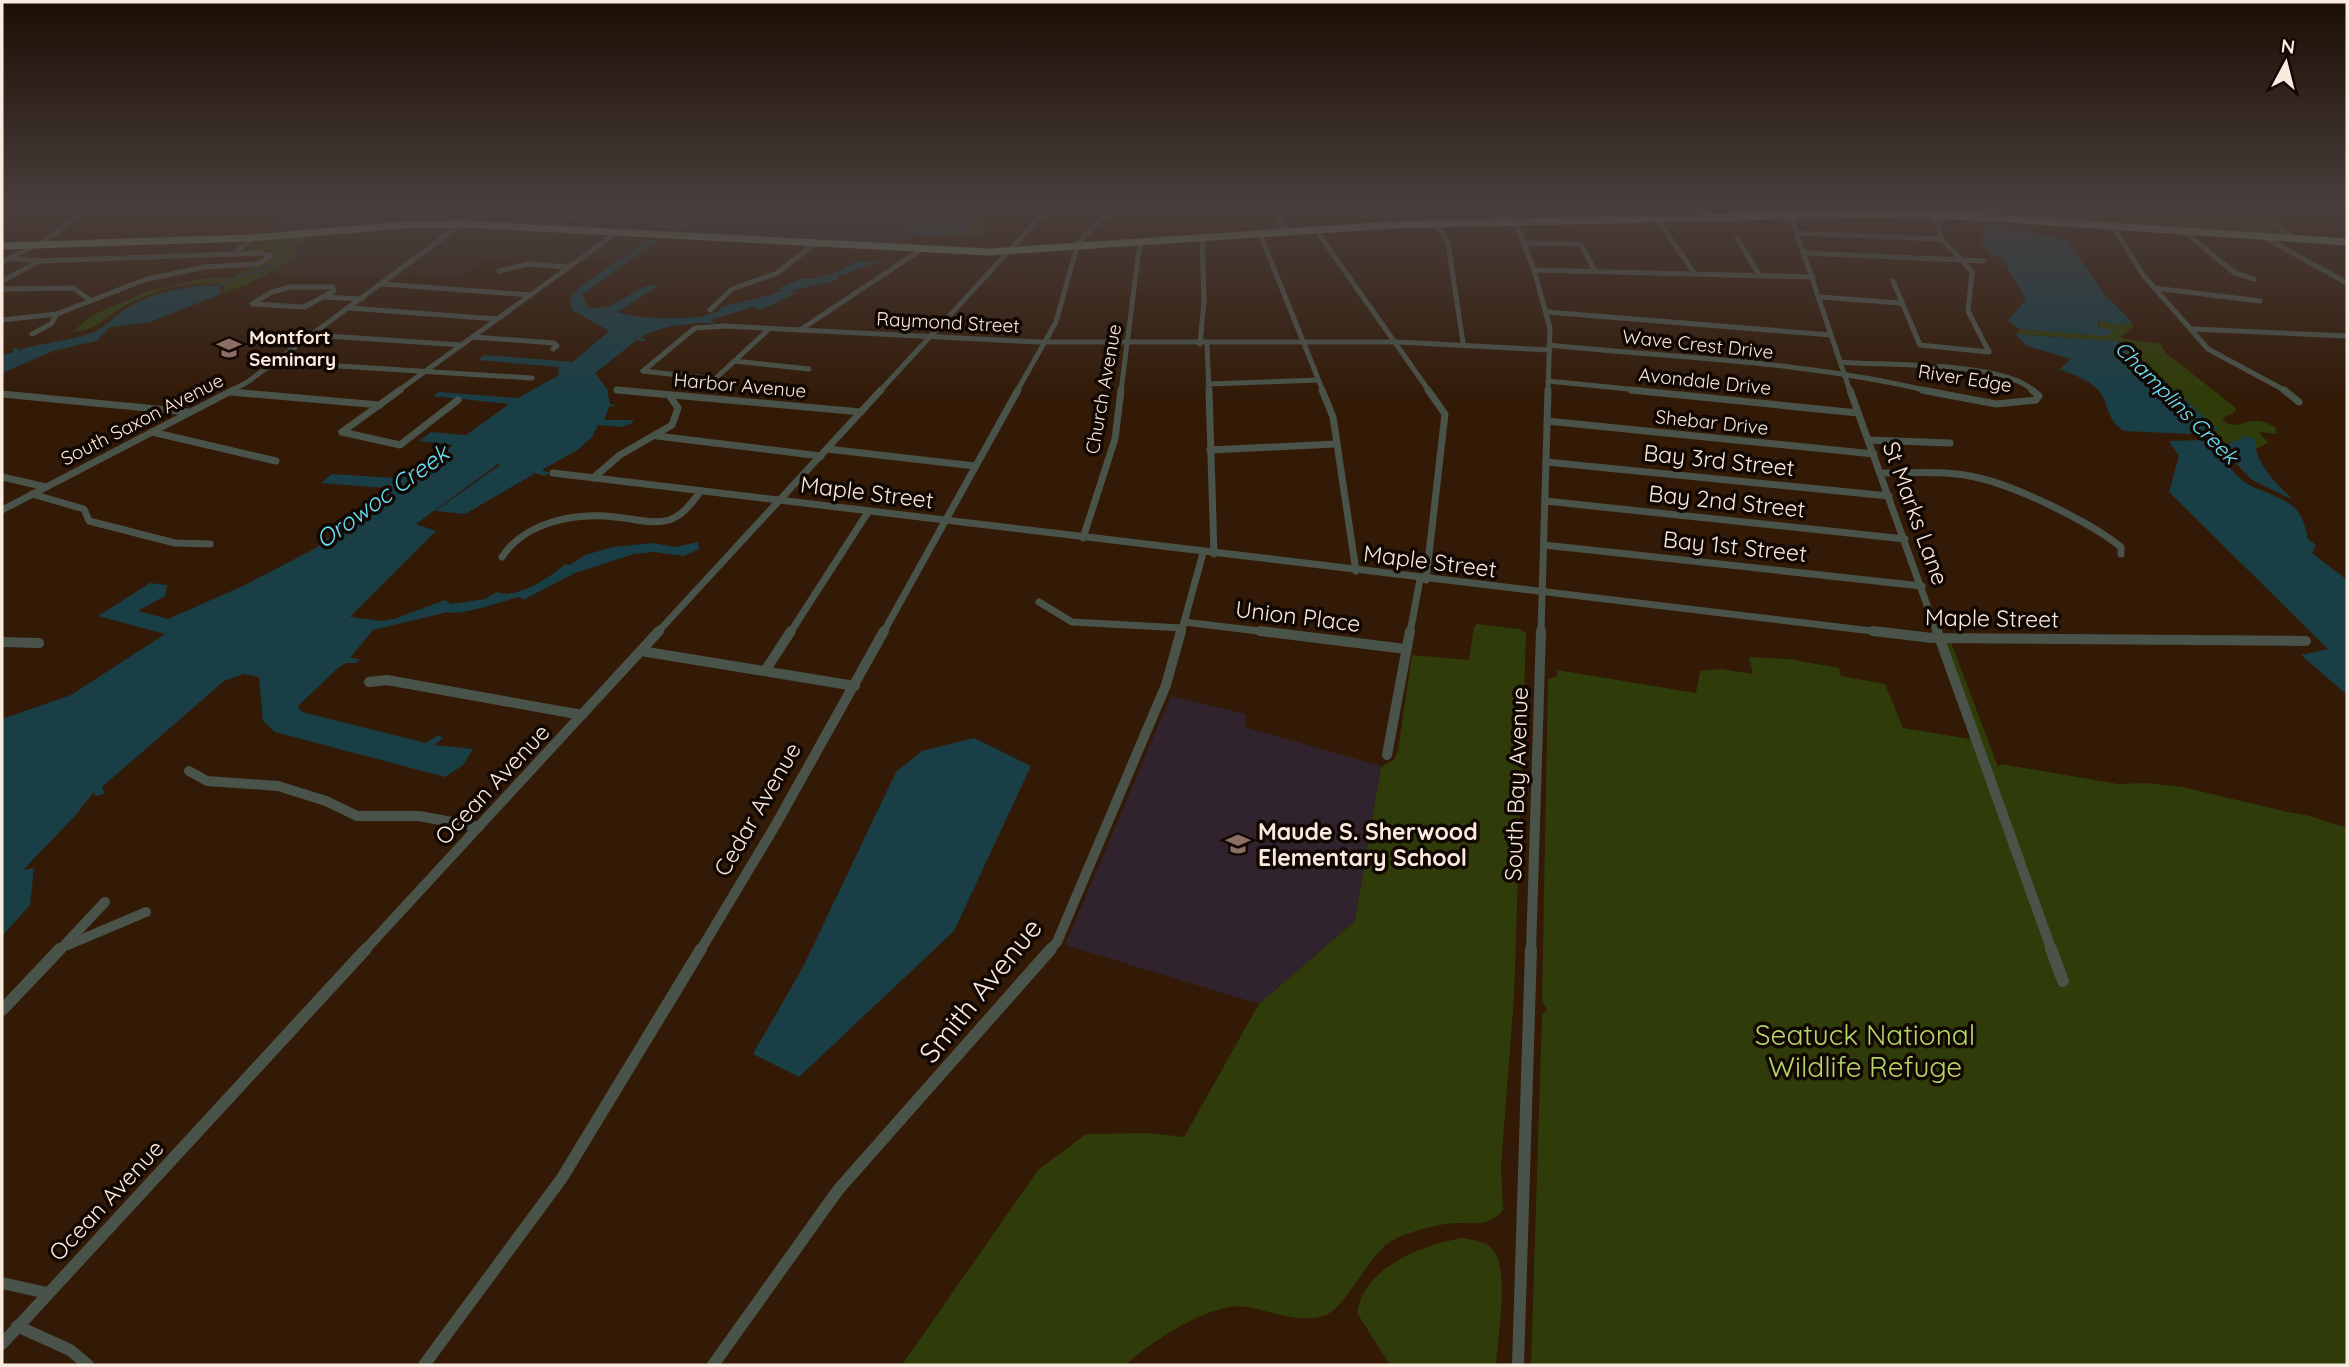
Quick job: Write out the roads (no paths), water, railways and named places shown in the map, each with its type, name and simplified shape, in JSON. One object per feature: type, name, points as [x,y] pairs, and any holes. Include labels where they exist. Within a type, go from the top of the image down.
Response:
[{"type":"street","points":[[2,281],[23,270]]},
{"type":"street","points":[[2,320],[57,314],[152,277],[190,270]]},
{"type":"street","name":"South Saxon Avenue","points":[[2,510],[229,392],[402,270]]},
{"type":"street","points":[[499,271],[504,270]]},
{"type":"street","points":[[458,400],[400,445],[342,432],[565,270]]},
{"type":"street","points":[[710,310],[732,289],[782,270]]},
{"type":"street","points":[[799,330],[892,270]]},
{"type":"street","name":"Ocean Avenue","points":[[2,1344],[993,270]]},
{"type":"street","name":"Cedar Avenue","points":[[425,1365],[562,1178],[775,826],[1045,343],[1056,322],[1071,270]]},
{"type":"street","name":"Church Avenue","points":[[1083,538],[1115,439],[1137,270]]},
{"type":"street","name":"Smith Avenue","points":[[713,1365],[838,1190],[1010,999],[1057,942],[1166,685],[1208,553],[1210,450],[1208,384],[1203,344],[1203,270]]},
{"type":"street","points":[[1274,270],[1333,417],[1356,571]]},
{"type":"street","points":[[1344,270],[1446,414],[1423,580],[1406,649],[1387,755]]},
{"type":"street","points":[[1452,270],[1463,342]]},
{"type":"street","points":[[1534,270],[1812,277]]},
{"type":"street","name":"South Bay Avenue","points":[[1517,1365],[1550,328],[1534,270]]},
{"type":"street","points":[[1692,270],[1695,274]]},
{"type":"street","points":[[1755,270],[1759,276]]},
{"type":"street","name":"St Marks Lane","points":[[1810,270],[1844,374],[2063,981]]},
{"type":"street","points":[[1892,281],[1920,345],[1989,352],[1970,318],[1970,270]]},
{"type":"street","points":[[2142,270],[2154,288],[2214,354],[2277,384],[2299,402]]},
{"type":"street","points":[[2231,270],[2254,279]]},
{"type":"street","points":[[2323,270],[2347,283]]},
{"type":"street","points":[[383,284],[531,295]]},
{"type":"street","points":[[324,297],[334,288],[284,286],[253,304],[300,307],[324,297],[362,299]]},
{"type":"street","points":[[2,289],[73,288],[90,300]]},
{"type":"street","points":[[2154,288],[2260,301]]},
{"type":"street","points":[[1820,297],[1900,303]]},
{"type":"street","points":[[349,308],[497,319]]},
{"type":"street","points":[[1546,312],[1831,335]]},
{"type":"street","points":[[32,334],[51,324],[57,314]]},
{"type":"street","name":"Raymond Street","points":[[734,361],[715,379],[643,371],[695,328],[799,330],[1045,343],[1396,345],[1463,342],[1549,348]]},
{"type":"street","points":[[734,361],[769,329]]},
{"type":"street","points":[[2192,329],[2347,336]]},
{"type":"street","points":[[313,335],[462,345]]},
{"type":"street","points":[[473,337],[554,343],[557,346],[553,349]]},
{"type":"street","name":"Wave Crest Drive","points":[[1549,348],[1844,374]]},
{"type":"street","points":[[734,361],[809,369]]},
{"type":"street","points":[[275,362],[531,378]]},
{"type":"street","name":"River Edge","points":[[1840,362],[1994,372],[2030,387],[2039,396],[2024,403],[1970,399],[1883,379],[1844,374]]},
{"type":"street","points":[[1208,384],[1318,380]]},
{"type":"street","name":"Avondale Drive","points":[[1548,381],[1858,413]]},
{"type":"street","name":"Harbor Avenue","points":[[617,390],[861,412]]},
{"type":"street","points":[[229,392],[380,405]]},
{"type":"street","points":[[2,394],[190,412]]},
{"type":"street","points":[[593,478],[614,458],[657,436],[677,417],[678,408],[669,395]]},
{"type":"street","name":"Shebar Drive","points":[[1548,421],[1874,454]]},
{"type":"street","points":[[152,432],[276,461]]},
{"type":"street","points":[[657,436],[975,466]]},
{"type":"street","points":[[1869,440],[1950,443]]},
{"type":"street","points":[[1210,450],[1336,444]]},
{"type":"street","name":"Bay 3rd Street","points":[[1546,462],[1889,496]]},
{"type":"street","name":"Maple Street","points":[[553,473],[1423,580],[1941,638],[2306,641]]},
{"type":"street","points":[[1881,473],[1958,474],[1999,484],[2106,535],[2121,547],[2121,554]]},
{"type":"street","points":[[2,477],[46,486]]},
{"type":"street","points":[[502,557],[505,549],[518,539],[535,530],[570,519],[605,516],[666,520],[678,516],[701,491]]},
{"type":"street","points":[[32,494],[84,509],[89,521],[175,544],[210,544]]},
{"type":"street","name":"Bay 2nd Street","points":[[1545,501],[1905,539]]},
{"type":"street","points":[[765,671],[868,512]]},
{"type":"street","name":"Bay 1st Street","points":[[1544,545],[1922,586]]},
{"type":"street","name":"Union Place","points":[[1040,602],[1061,618],[1072,622],[1183,625],[1406,649]]},
{"type":"street","points":[[2,642],[39,643]]},
{"type":"street","points":[[641,651],[855,686]]},
{"type":"street","points":[[369,682],[387,680],[582,715]]},
{"type":"street","points":[[189,771],[207,781],[278,786],[326,801],[357,816],[419,816],[479,827]]},
{"type":"street","points":[[2,1010],[106,902]]},
{"type":"street","points":[[63,947],[146,912]]},
{"type":"street","points":[[2,1283],[47,1293]]},
{"type":"street","points":[[17,1326],[70,1350],[88,1365]]},
{"type":"water","points":[[604,270],[617,270],[582,295],[589,308],[611,305],[641,288],[660,285],[617,312],[652,318],[681,318],[707,315],[725,306],[775,293],[782,290],[776,289],[801,279],[824,278],[840,270],[857,270],[837,277],[837,280],[791,291],[796,293],[761,310],[752,307],[711,320],[718,324],[668,327],[640,338],[646,339],[637,340],[595,373],[607,389],[610,404],[616,405],[609,407],[604,420],[634,420],[632,423],[622,427],[598,425],[592,437],[579,449],[542,470],[550,473],[544,476],[531,472],[534,474],[465,514],[435,511],[500,465],[498,464],[416,524],[436,531],[350,617],[381,621],[394,619],[445,600],[451,604],[485,599],[497,592],[514,593],[542,581],[565,564],[570,565],[585,555],[613,547],[653,543],[675,547],[698,542],[699,549],[684,556],[654,552],[634,554],[575,573],[523,600],[519,597],[472,610],[448,612],[373,630],[350,658],[360,659],[356,663],[346,663],[339,667],[298,706],[302,712],[426,743],[438,735],[443,738],[434,745],[473,749],[463,765],[445,777],[275,732],[263,721],[259,677],[244,674],[224,681],[102,787],[104,794],[96,796],[94,792],[23,870],[34,868],[30,905],[2,936],[2,719],[71,695],[165,634],[98,616],[150,583],[167,585],[165,596],[138,611],[168,619],[245,585],[314,549],[387,493],[386,488],[321,483],[332,474],[395,478],[411,474],[453,445],[419,441],[431,432],[466,435],[509,404],[433,396],[439,392],[518,398],[559,375],[558,367],[478,360],[485,355],[573,362],[609,331],[572,310],[570,297],[584,283]]},
{"type":"water","points":[[2009,270],[2088,270],[2105,295],[2132,322],[2118,325],[2097,320],[2099,328],[2116,330],[2104,336],[2020,329],[2008,321],[2026,299]]},
{"type":"water","points":[[207,285],[219,286],[222,291],[216,296],[150,322],[110,327],[96,341],[53,351],[2,373],[2,355],[14,352],[12,349],[17,347],[21,352],[21,349],[86,335],[147,298]]},
{"type":"water","name":"Champlins Creek","points":[[2015,334],[2120,341],[2218,429],[2212,435],[2124,431],[2112,418],[2103,397],[2092,384],[2060,369],[2071,359],[2027,346]]},
{"type":"water","points":[[2242,435],[2255,439],[2262,465],[2293,500],[2252,480],[2224,451],[2225,445],[2241,439]]},
{"type":"water","points":[[2203,440],[2246,483],[2282,499],[2294,508],[2302,519],[2308,539],[2316,545],[2312,553],[2347,580],[2347,695],[2301,655],[2328,649],[2169,492],[2179,456],[2169,441]]},
{"type":"water","points":[[974,738],[1031,766],[954,931],[799,1077],[753,1054],[803,967],[896,772],[922,751]]},
{"type":"waterway","points":[[218,286],[259,270]]},
{"type":"waterway","points":[[815,279],[828,275]]},
{"type":"place","name":"Montfort Seminary","points":[[229,348]]},
{"type":"place","name":"Maude S. Sherwood Elementary School","points":[[1238,844]]},
{"type":"water label","name":"Orowoc Creek","points":[[382,496]]},
{"type":"park label","name":"Seatuck National Wildlife Refuge","points":[[1865,1050]]}]
